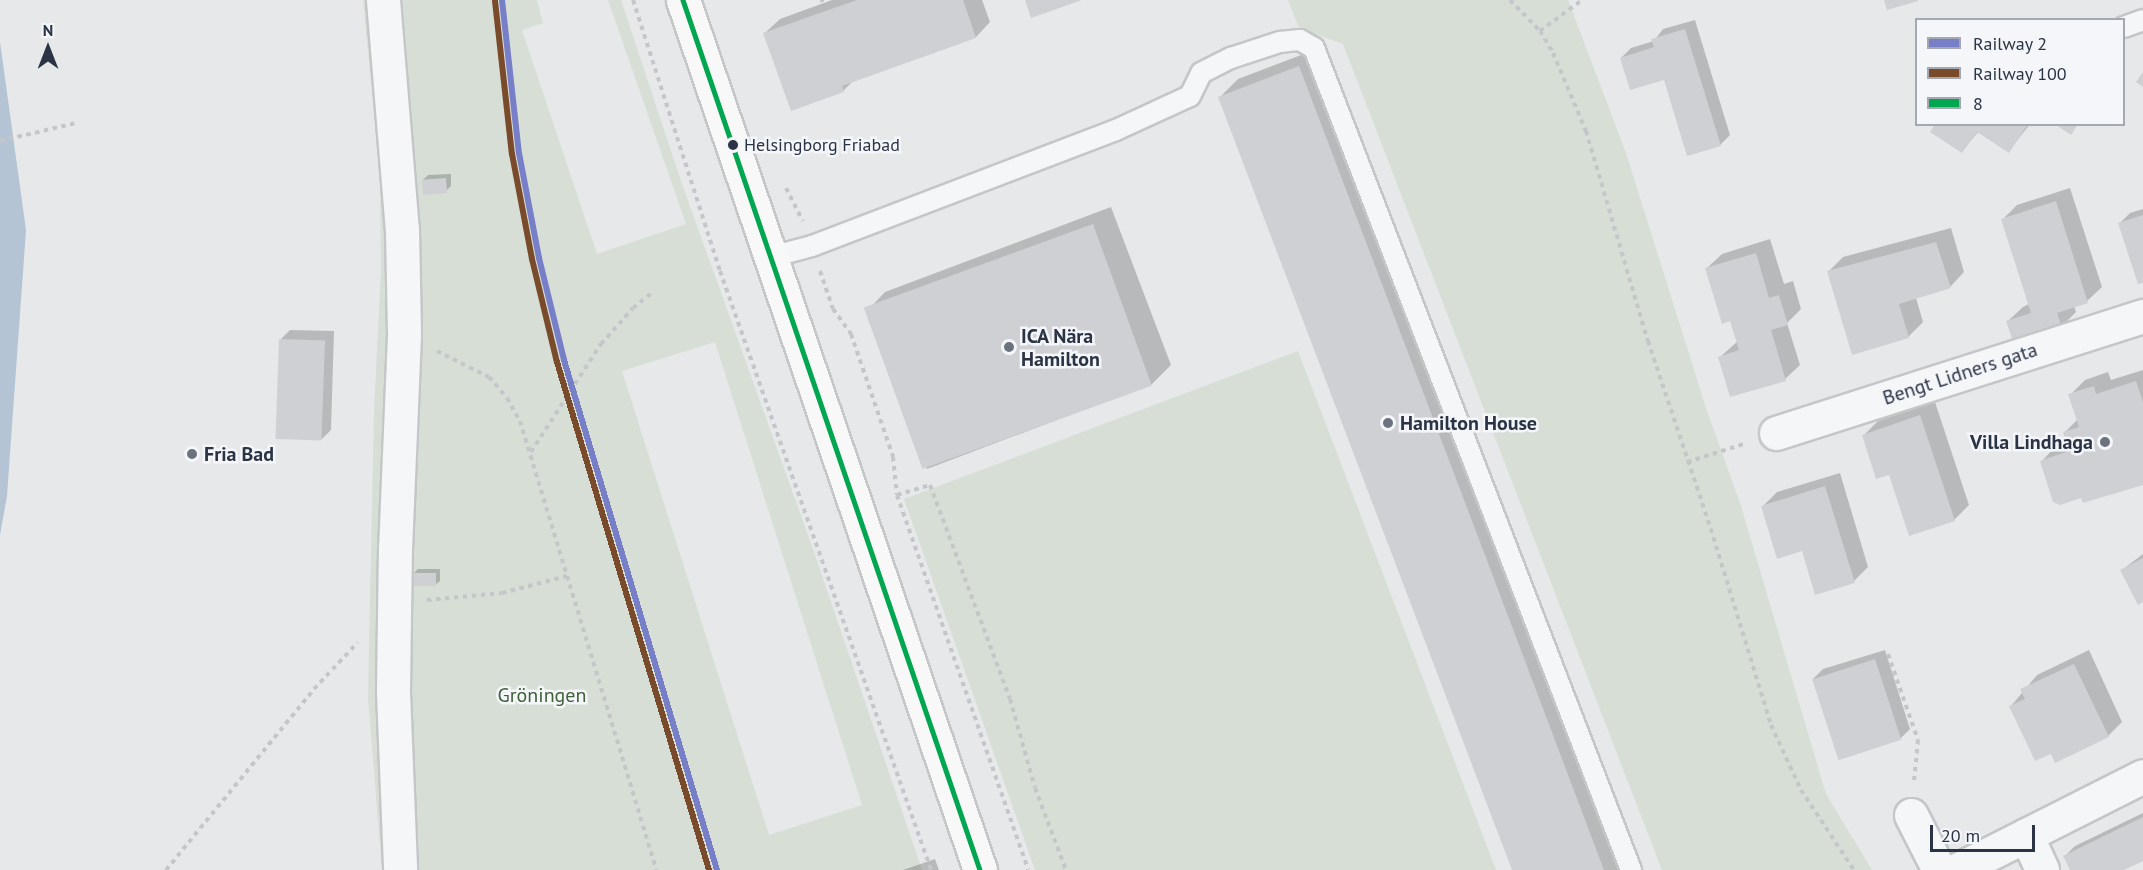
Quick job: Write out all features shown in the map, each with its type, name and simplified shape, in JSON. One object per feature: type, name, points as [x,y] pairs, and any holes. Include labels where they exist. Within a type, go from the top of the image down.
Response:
[{"type":"street","points":[[384,0],[402,229],[404,335],[393,692],[400,870]]},
{"type":"street","points":[[683,0],[980,870]]},
{"type":"street","name":"Bengt Lidners gata","points":[[1776,433],[2143,316]]},
{"type":"street","points":[[1957,870],[2143,776]]},
{"type":"street","points":[[1911,815],[1939,870]]},
{"type":"street","points":[[2026,835],[2042,870]]},
{"type":"lane","points":[[2125,27],[2143,21]]},
{"type":"lane","points":[[771,257],[812,246],[1116,130],[1190,96],[1201,73],[1231,58],[1280,42],[1300,40],[1314,48],[1631,870]]},
{"type":"path","points":[[633,0],[724,283],[931,870]]},
{"type":"path","points":[[1510,0],[1540,31],[1568,82],[1586,131],[1648,341],[1771,725],[1801,790],[1854,870]]},
{"type":"path","points":[[1540,31],[1582,0]]},
{"type":"path","points":[[0,141],[76,123]]},
{"type":"path","points":[[787,189],[803,221],[833,309],[851,334],[892,457],[897,495],[1028,870]]},
{"type":"path","points":[[530,453],[601,344],[633,308],[654,291]]},
{"type":"path","points":[[404,335],[489,377],[507,398],[520,421],[656,870]]},
{"type":"path","points":[[1687,462],[1776,433]]},
{"type":"path","points":[[897,495],[930,485],[1010,699],[1035,788],[1066,870]]},
{"type":"path","points":[[166,870],[314,689],[394,603],[502,593],[567,576]]},
{"type":"path","points":[[1888,654],[1918,740],[1911,815]]},
{"type":"green space","name":"Gröningen","points":[[363,0],[537,0],[543,23],[522,30],[597,254],[686,224],[608,0],[621,0],[681,181],[813,549],[922,870],[382,870],[368,698],[374,412],[381,270],[380,175]],"holes":[[[715,342],[862,805],[769,835],[622,371]]]},
{"type":"green space","points":[[1288,0],[1568,0],[1626,153],[1706,408],[1740,503],[1826,794],[1872,870],[1662,870],[1343,44],[1299,28]]},
{"type":"green space","points":[[1298,351],[1496,870],[1035,870],[904,499]]},
{"type":"water","points":[[0,42],[26,230],[7,496],[0,535]]},
{"type":"building","points":[[857,0],[963,0],[976,38],[842,86],[844,92],[791,111],[763,33]]},
{"type":"building","points":[[1025,0],[1082,0],[1031,18]]},
{"type":"building","points":[[1884,0],[1918,0],[1918,1],[1887,10]]},
{"type":"building","points":[[1685,29],[1721,146],[1687,156],[1664,80],[1630,90],[1620,58],[1654,47],[1651,39]]},
{"type":"building","name":"Hamilton House","points":[[1299,66],[1604,870],[1512,870],[1218,97]]},
{"type":"building","points":[[2143,72],[2143,87],[2136,82]]},
{"type":"building","points":[[1934,126],[2027,126],[2009,153],[1977,132],[1962,153],[1930,132]]},
{"type":"building","points":[[2058,126],[2077,126],[2071,135]]},
{"type":"building","points":[[446,178],[447,193],[423,195],[422,180]]},
{"type":"building","points":[[2056,201],[2088,303],[2057,313],[2062,328],[2014,344],[2006,321],[2031,313],[2001,219]]},
{"type":"building","points":[[2143,215],[2143,283],[2138,284],[2118,223]]},
{"type":"building","name":"ICA Nära Hamilton","points":[[1093,224],[1152,386],[923,469],[864,307]]},
{"type":"building","points":[[1936,242],[1951,288],[1899,304],[1909,338],[1852,355],[1827,271]]},
{"type":"building","points":[[1756,253],[1769,298],[1779,295],[1788,325],[1771,330],[1786,381],[1730,397],[1718,357],[1739,350],[1730,321],[1722,324],[1705,268]]},
{"type":"building","points":[[279,339],[325,341],[321,441],[276,439]]},
{"type":"building","name":"Villa Lindhaga","points":[[2136,381],[2143,402],[2143,485],[2083,503],[2081,498],[2060,505],[2053,502],[2040,461],[2069,451],[2063,432],[2079,427],[2068,394],[2094,386],[2096,394]]},
{"type":"building","points":[[1920,415],[1955,521],[1909,536],[1889,475],[1876,479],[1862,435]]},
{"type":"building","points":[[1825,486],[1855,583],[1815,595],[1802,551],[1777,559],[1761,506]]},
{"type":"building","points":[[2143,558],[2143,602],[2138,605],[2120,570]]},
{"type":"building","points":[[412,573],[436,573],[436,586],[412,586]]},
{"type":"building","points":[[1875,659],[1901,740],[1838,760],[1812,679]]},
{"type":"building","points":[[2074,664],[2109,737],[2055,763],[2051,754],[2035,761],[2009,706],[2025,699],[2020,689]]},
{"type":"building","points":[[2143,817],[2143,861],[2124,870],[2070,870],[2063,856]]},
{"type":"rail line","name":"2","points":[[502,0],[519,153],[539,258],[564,360],[717,870]]},
{"type":"rail line","name":"100","points":[[495,1],[512,154],[532,259],[557,362],[709,870]]},
{"type":"transit line","name":"8","points":[[683,0],[980,870]]},
{"type":"place","name":"Helsingborg Friabad","points":[[733,145]]},
{"type":"place","name":"ICA Nära Hamilton","points":[[1009,347]]},
{"type":"place","name":"Hamilton House","points":[[1388,423]]},
{"type":"place","name":"Villa Lindhaga","points":[[2105,442]]},
{"type":"place","name":"Fria Bad","points":[[192,454]]}]
